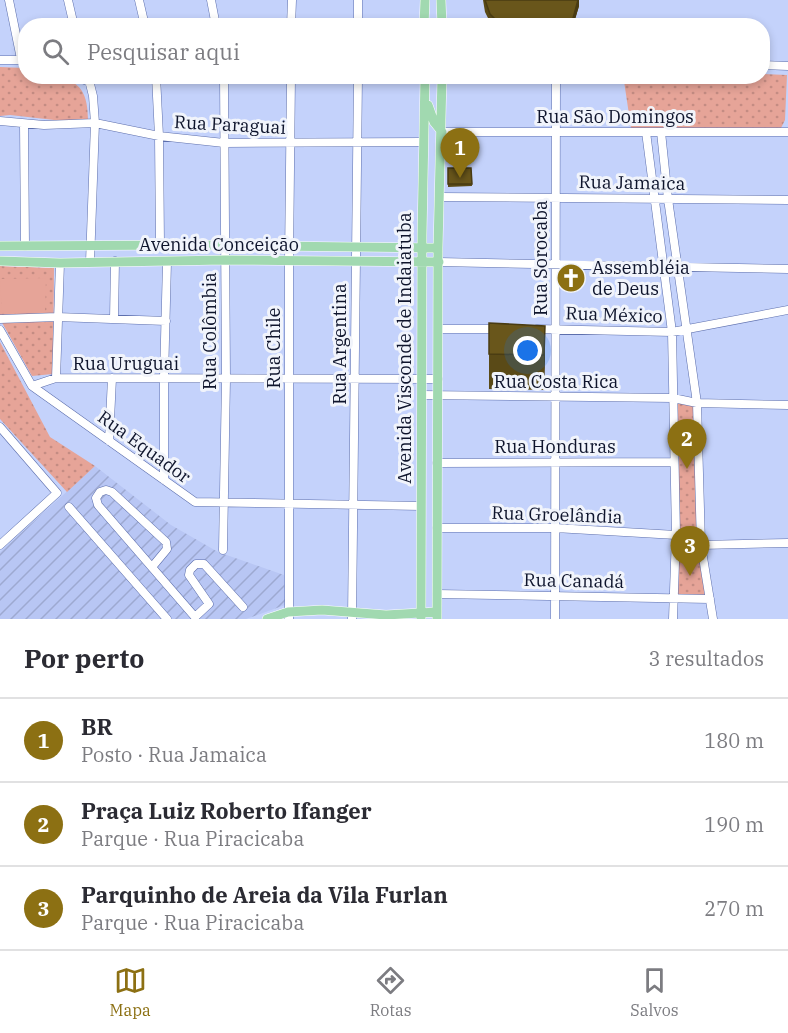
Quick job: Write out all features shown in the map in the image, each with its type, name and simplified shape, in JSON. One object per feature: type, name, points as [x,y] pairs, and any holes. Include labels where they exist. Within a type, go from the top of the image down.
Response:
[{"type":"main road","points":[[425,0],[426,18]]},
{"type":"main road","points":[[441,0],[442,18]]},
{"type":"main road","name":"Avenida Visconde de Indaiatuba","points":[[421,616],[425,84]]},
{"type":"main road","name":"Avenida Visconde de Indaiatuba","points":[[437,615],[438,248],[442,84]]},
{"type":"main road","points":[[425,98],[434,122],[442,132]]},
{"type":"main road","name":"Avenida Conceição","points":[[0,246],[438,248]]},
{"type":"main road","name":"Avenida Conceição","points":[[0,261],[439,262]]},
{"type":"main road","points":[[267,619],[322,610],[353,616],[437,615]]},
{"type":"street","points":[[9,0],[18,38]]},
{"type":"street","points":[[68,0],[72,18]]},
{"type":"street","points":[[139,0],[143,18]]},
{"type":"street","points":[[211,0],[214,18]]},
{"type":"street","points":[[291,18],[292,0]]},
{"type":"street","points":[[358,0],[358,18]]},
{"type":"street","points":[[0,60],[18,59]]},
{"type":"street","points":[[770,65],[788,66]]},
{"type":"street","points":[[90,84],[95,123],[90,262]]},
{"type":"street","points":[[156,84],[160,245]]},
{"type":"street","name":"Rua Colômbia","points":[[223,550],[226,379],[224,84]]},
{"type":"street","name":"Rua Chile","points":[[289,616],[291,84]]},
{"type":"street","name":"Rua Argentina","points":[[353,616],[358,84]]},
{"type":"street","name":"Rua Sorocaba","points":[[555,619],[556,84]]},
{"type":"street","name":"Rua Paraguai","points":[[0,122],[95,123],[159,136],[224,143],[423,142]]},
{"type":"street","points":[[24,124],[25,246]]},
{"type":"street","name":"Rua São Domingos","points":[[442,132],[788,132]]},
{"type":"street","points":[[646,132],[672,332],[676,535],[672,619]]},
{"type":"street","points":[[662,132],[668,199],[697,403],[701,545],[713,619]]},
{"type":"street","name":"Rua Jamaica","points":[[440,197],[788,200]]},
{"type":"street","points":[[114,319],[115,261]]},
{"type":"street","points":[[56,378],[60,262]]},
{"type":"street","points":[[164,480],[167,262]]},
{"type":"street","points":[[439,262],[788,269]]},
{"type":"street","name":"Rua México","points":[[532,329],[672,332],[788,310]]},
{"type":"street","points":[[0,319],[57,317],[166,321]]},
{"type":"street","points":[[438,329],[508,329]]},
{"type":"street","name":"Rua Equador","points":[[0,330],[32,386],[195,502],[422,506]]},
{"type":"street","name":"Rua Uruguai","points":[[32,386],[56,378],[438,379]]},
{"type":"street","points":[[110,441],[112,378]]},
{"type":"street","name":"Rua Costa Rica","points":[[422,395],[673,398],[697,403],[788,405]]},
{"type":"street","points":[[0,427],[57,493],[0,545]]},
{"type":"street","name":"Rua Honduras","points":[[436,463],[673,462]]},
{"type":"street","points":[[152,567],[167,549],[166,542],[112,492],[106,490],[99,492],[96,498],[98,505],[195,617],[209,604],[189,575],[190,570],[196,564],[204,564],[243,607]]},
{"type":"street","points":[[69,507],[167,619]]},
{"type":"street","name":"Rua Groelândia","points":[[437,528],[555,528],[676,535],[701,545]]},
{"type":"street","points":[[701,545],[788,543]]},
{"type":"street","name":"Rua Canadá","points":[[437,594],[710,599]]},
{"type":"shaded area","points":[[0,67],[18,68],[18,84],[75,84],[83,93],[87,104],[88,119],[63,121],[0,116]]},
{"type":"shaded area","points":[[770,74],[787,75],[785,120],[781,128],[631,128],[624,84],[770,84]]},
{"type":"shaded area","points":[[0,266],[54,268],[53,374],[32,376],[0,319]]},
{"type":"shaded area","points":[[46,278],[45,312],[2,313],[0,279]]},
{"type":"shaded area","points":[[0,342],[50,437],[95,466],[67,492],[0,419]]},
{"type":"shaded area","points":[[673,398],[697,403],[701,545],[676,535]]},
{"type":"shaded area","points":[[95,466],[171,525],[218,552],[284,575],[285,605],[246,619],[0,619],[0,552]]},
{"type":"shaded area","points":[[675,543],[702,554],[710,599],[672,599]]},
{"type":"building","points":[[485,0],[578,0],[573,18],[494,18]]},
{"type":"building","points":[[448,168],[471,168],[472,184],[448,184]]},
{"type":"building","points":[[565,268],[577,269],[577,278],[565,277]]},
{"type":"building","points":[[489,323],[545,326],[544,355],[489,354]]},
{"type":"place","name":"BR","points":[[460,178]]},
{"type":"place","name":"Assembléia de Deus","points":[[571,278]]},
{"type":"place","name":"Praça Luiz Roberto Ifanger","points":[[687,469]]},
{"type":"place","name":"Parquinho de Areia da Vila Furlan","points":[[690,576]]}]
